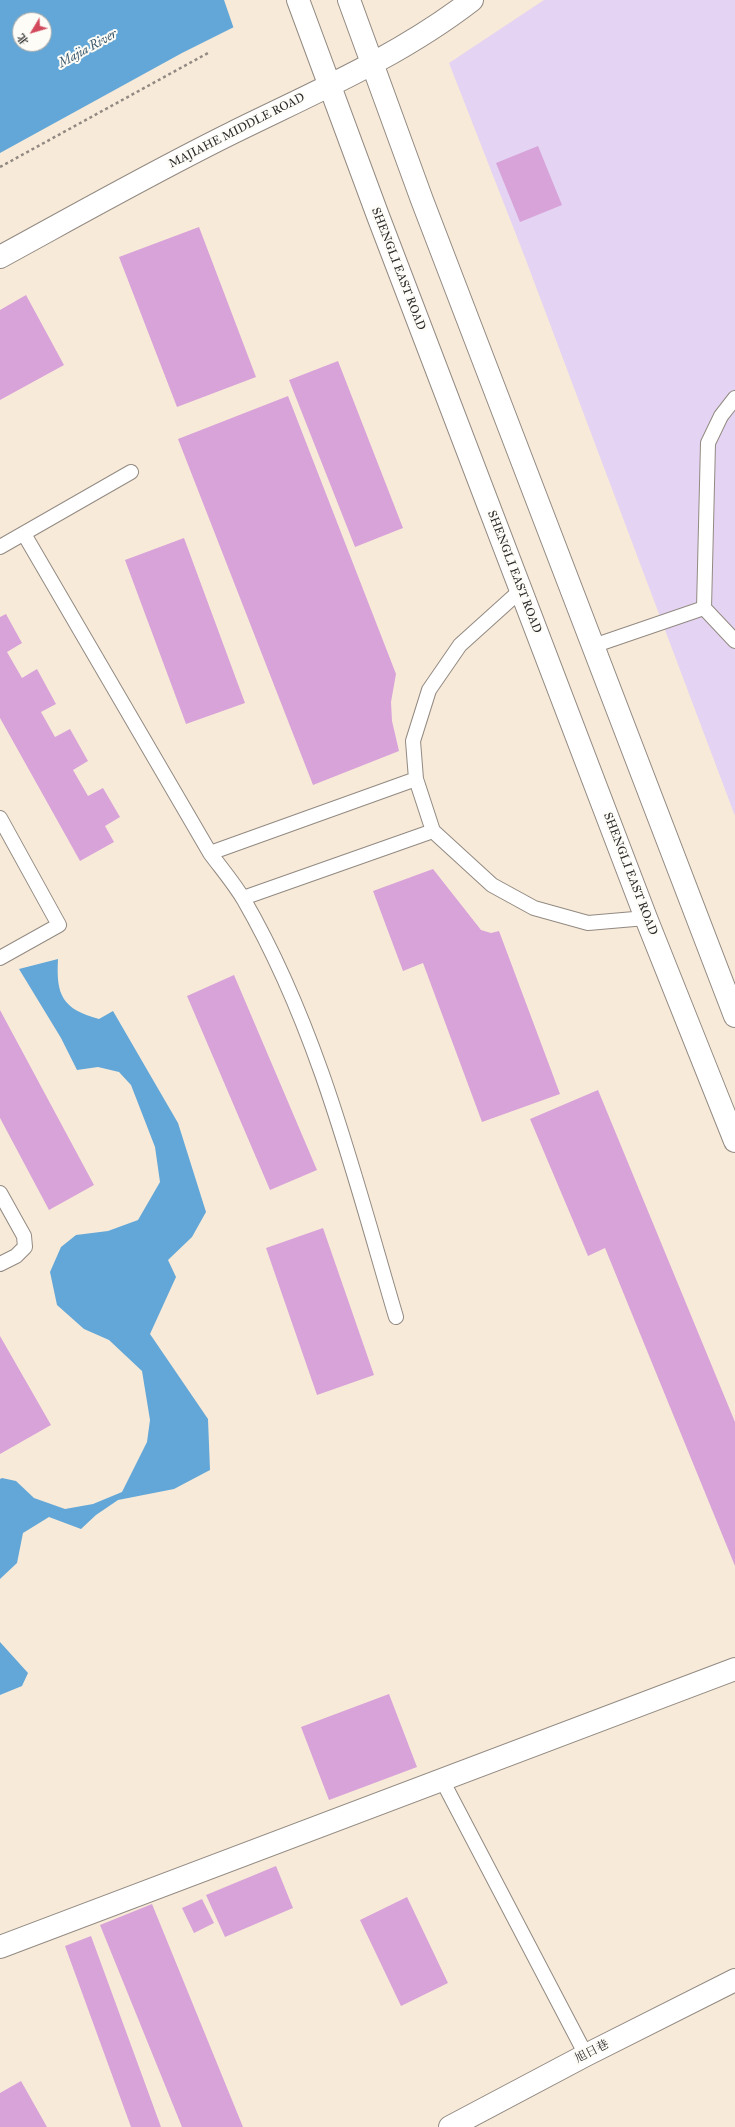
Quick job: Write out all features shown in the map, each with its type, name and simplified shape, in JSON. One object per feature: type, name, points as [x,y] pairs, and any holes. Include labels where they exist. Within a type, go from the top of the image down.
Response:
[{"type":"main road","name":"SHENGLI EAST ROAD","points":[[298,0],[378,216],[646,918],[735,1141]]},
{"type":"main road","points":[[349,0],[371,63],[735,1016]]},
{"type":"main road","name":"MAJIAHE MIDDLE ROAD","points":[[0,257],[171,163],[371,63],[439,25],[472,0]]},
{"type":"main road","points":[[0,1947],[735,1669]]},
{"type":"main road","name":"旭日巷","points":[[450,2127],[586,2055],[735,1980]]},
{"type":"lane","points":[[735,398],[721,416],[708,443],[704,608],[735,640]]},
{"type":"lane","points":[[0,547],[131,472]]},
{"type":"lane","points":[[24,534],[210,853],[243,898],[282,973],[333,1102],[396,1317]]},
{"type":"lane","points":[[521,590],[460,645],[429,690],[413,741],[416,779],[433,831],[492,885],[534,908],[588,923],[646,918]]},
{"type":"lane","points":[[593,646],[704,608]]},
{"type":"lane","points":[[210,853],[416,779]]},
{"type":"lane","points":[[0,818],[59,925],[0,958]]},
{"type":"lane","points":[[243,898],[433,831]]},
{"type":"lane","points":[[0,1193],[24,1236],[25,1247],[16,1256],[0,1264]]},
{"type":"lane","points":[[442,1780],[586,2055]]},
{"type":"path","points":[[0,167],[208,53]]},
{"type":"shaded area","points":[[544,0],[735,0],[735,816],[524,255],[449,63]]},
{"type":"water","name":"Majia River","points":[[0,0],[288,0],[182,53],[0,153]]},
{"type":"water","points":[[58,959],[58,982],[60,991],[69,1005],[87,1015],[99,1019],[113,1011],[178,1123],[206,1212],[192,1237],[168,1260],[176,1277],[150,1334],[208,1419],[210,1470],[174,1489],[118,1500],[96,1515],[81,1529],[49,1517],[23,1533],[17,1563],[0,1579],[0,1479],[2,1478],[16,1481],[34,1498],[65,1509],[93,1504],[122,1492],[147,1442],[150,1420],[142,1371],[109,1340],[84,1329],[57,1305],[50,1272],[61,1247],[76,1235],[108,1231],[138,1220],[160,1182],[155,1147],[131,1085],[119,1072],[98,1067],[77,1070],[61,1038],[19,969]]},
{"type":"water","points":[[0,1642],[28,1673],[22,1686],[0,1695]]},
{"type":"pier","points":[[224,0],[290,0],[234,29]]},
{"type":"building","points":[[538,146],[562,205],[520,222],[496,163]]},
{"type":"building","points":[[199,227],[256,377],[177,407],[119,257]]},
{"type":"building","points":[[26,295],[64,365],[0,400],[0,310]]},
{"type":"building","points":[[338,361],[403,528],[355,547],[289,380]]},
{"type":"building","points":[[288,396],[396,674],[391,702],[392,721],[399,751],[313,785],[178,439]]},
{"type":"building","points":[[184,538],[245,703],[186,724],[125,560]]},
{"type":"building","points":[[6,614],[22,643],[7,652],[22,678],[37,669],[56,704],[41,712],[55,737],[70,729],[88,761],[73,770],[88,796],[103,788],[120,817],[105,826],[114,842],[80,861],[0,718],[0,617]]},
{"type":"building","points":[[433,869],[481,930],[491,933],[499,931],[560,1094],[482,1122],[423,963],[403,971],[373,891]]},
{"type":"building","points":[[234,975],[317,1170],[270,1190],[187,996]]},
{"type":"building","points":[[0,1010],[94,1185],[49,1210],[0,1118]]},
{"type":"building","points":[[598,1090],[735,1422],[735,1566],[605,1248],[588,1256],[530,1119]]},
{"type":"building","points":[[323,1228],[374,1375],[317,1395],[266,1248]]},
{"type":"building","points":[[0,1336],[51,1425],[0,1454]]},
{"type":"building","points":[[389,1694],[417,1767],[329,1800],[301,1727]]},
{"type":"building","points":[[276,1866],[293,1908],[225,1937],[206,1895]]},
{"type":"building","points":[[407,1897],[448,1983],[401,2006],[360,1920]]},
{"type":"building","points":[[202,1899],[214,1923],[194,1933],[182,1908]]},
{"type":"building","points":[[152,1904],[243,2127],[182,2127],[100,1925]]},
{"type":"building","points":[[91,1936],[161,2127],[131,2127],[65,1946]]},
{"type":"building","points":[[21,2081],[47,2127],[0,2127],[0,2093]]}]
